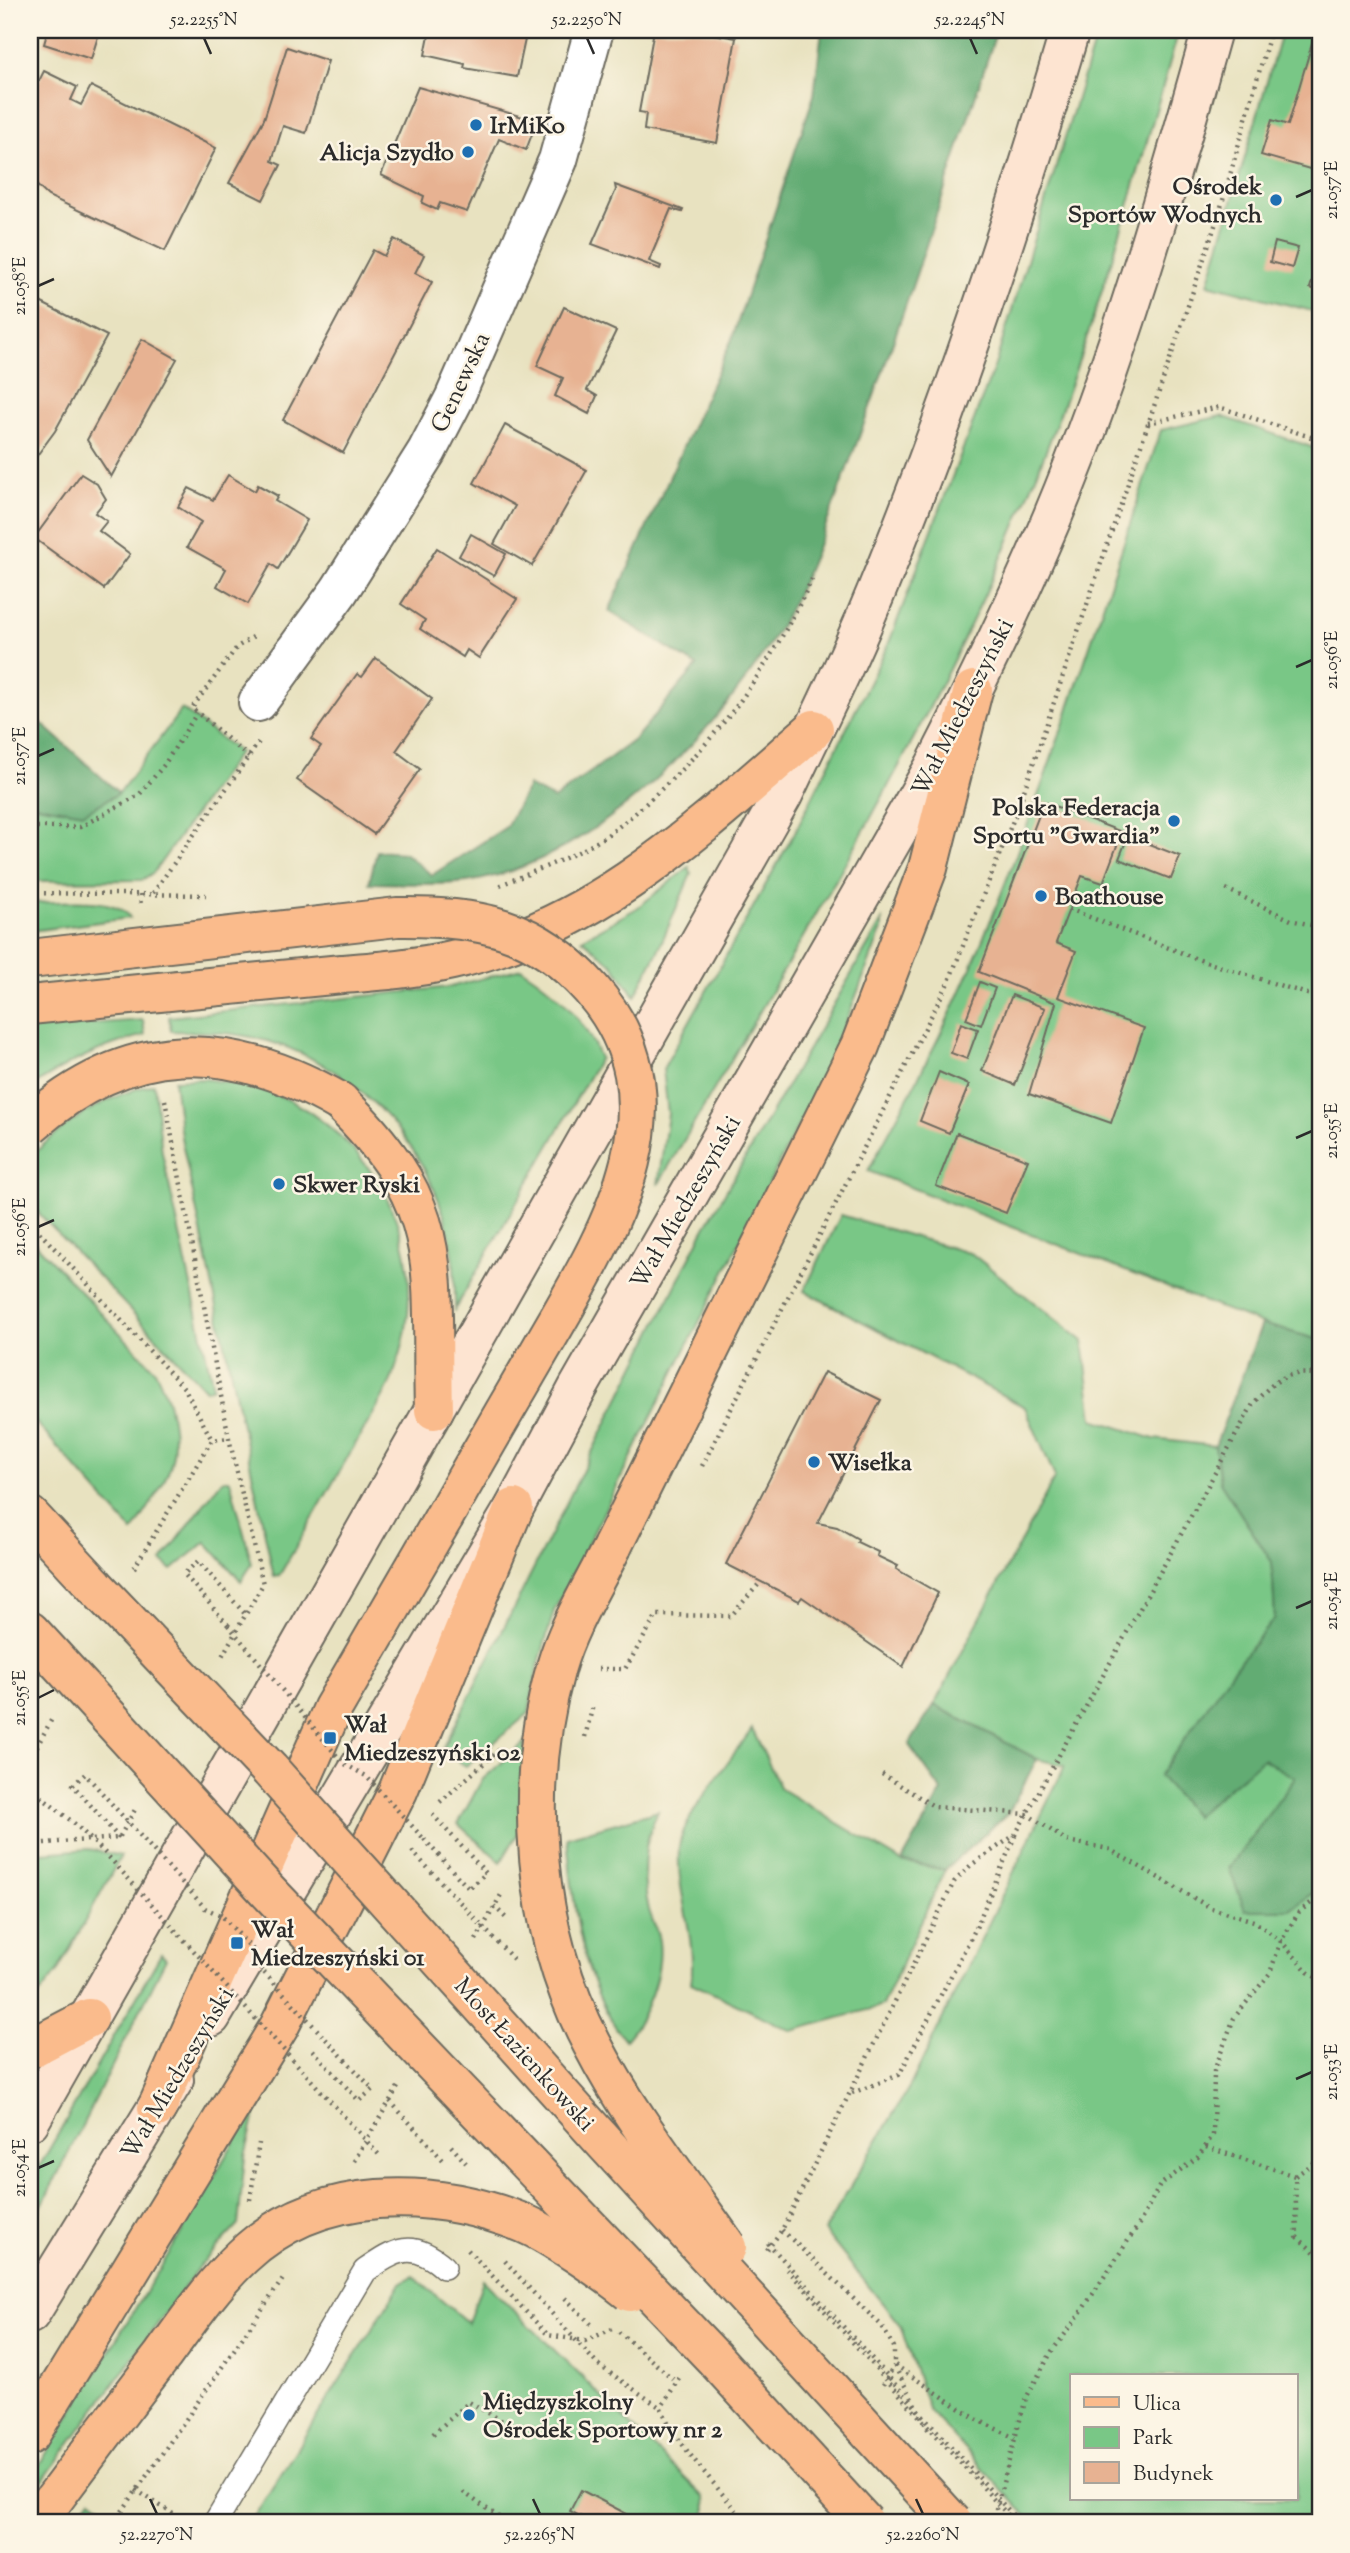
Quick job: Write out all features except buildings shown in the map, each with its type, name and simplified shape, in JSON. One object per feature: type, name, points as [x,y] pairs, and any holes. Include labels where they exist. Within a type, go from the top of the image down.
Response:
[{"type":"main road","points":[[30,2121],[783,795],[897,541],[955,387],[1009,228],[1070,30]]},
{"type":"main road","name":"Wał Miedzeszyński","points":[[30,2314],[157,2108],[514,1508],[578,1388],[934,767],[973,690],[1053,516],[1089,421],[1167,185],[1212,30]]},
{"type":"main road","points":[[801,2356],[615,2086],[590,2042],[552,1936],[537,1829],[539,1771],[556,1666],[612,1547],[860,1046],[928,869],[973,690]]},
{"type":"main road","points":[[30,1005],[392,970],[453,960],[509,943],[586,908],[642,874],[814,729]]},
{"type":"main road","points":[[30,959],[397,917],[483,921],[513,930],[550,949],[574,969],[602,1002],[617,1026],[635,1084],[637,1115],[634,1150],[622,1195],[600,1247],[333,1708],[157,2108]]},
{"type":"main road","points":[[30,1125],[55,1102],[92,1080],[138,1063],[177,1057],[220,1056],[259,1064],[295,1076],[340,1102],[384,1147],[406,1181],[421,1214],[431,1251],[435,1293],[432,1330],[435,1410]]},
{"type":"main road","points":[[30,1492],[38,1524]]},
{"type":"main road","points":[[30,2435],[279,2026],[398,1791],[514,1508]]},
{"type":"main road","name":"Most Łazienkowski","points":[[38,1524],[270,1770],[953,2523]]},
{"type":"main road","points":[[38,1657],[106,1712],[698,2366]]},
{"type":"main road","points":[[30,2049],[89,2018]]},
{"type":"main road","points":[[45,2511],[207,2295],[244,2254],[284,2227],[319,2211],[357,2201],[396,2196],[432,2198],[471,2205],[526,2224],[619,2283],[698,2366],[865,2523]]},
{"type":"street","name":"Genewska","points":[[258,702],[339,591],[427,451],[454,400],[558,160],[594,30]]},
{"type":"lane","points":[[215,2523],[365,2271],[394,2251],[414,2249],[430,2255],[444,2267]]},
{"type":"path","points":[[1147,423],[1219,407],[1320,440]]},
{"type":"path","points":[[498,885],[585,848],[625,823],[675,777],[724,725],[760,675],[812,579]]},
{"type":"path","points":[[30,827],[80,827],[139,795],[164,765],[197,713]]},
{"type":"path","points":[[153,893],[183,849]]},
{"type":"path","points":[[1226,889],[1291,920],[1320,927]]},
{"type":"path","points":[[30,893],[218,895]]},
{"type":"path","points":[[140,894],[143,921]]},
{"type":"path","points":[[1069,909],[1200,960],[1320,998]]},
{"type":"path","points":[[151,1538],[212,1440],[229,1437],[165,1095]]},
{"type":"path","points":[[30,1222],[185,1389],[212,1440]]},
{"type":"path","points":[[850,2093],[899,2075],[975,1930],[1015,1835],[1062,1745],[1253,1404],[1275,1381],[1300,1371],[1320,1375]]},
{"type":"path","points":[[245,1614],[198,1561],[184,1574],[302,1711],[307,1723],[343,1763],[366,1776],[469,1889],[486,1873],[432,1814]]},
{"type":"path","points":[[625,1669],[657,1615],[731,1616],[758,1585]]},
{"type":"path","points":[[119,1838],[73,1785],[85,1774],[205,1908],[222,1916],[254,1951],[259,1967],[373,2089],[359,2101],[310,2047]]},
{"type":"path","points":[[882,1774],[935,1807],[1027,1814],[1067,1841],[1109,1849],[1211,1908],[1254,1921],[1281,1941],[1308,1972],[1320,1980]]},
{"type":"path","points":[[30,1788],[75,1824],[106,1854],[391,2168]]},
{"type":"path","points":[[760,2261],[782,2230],[954,1882],[971,1866],[1015,1835]]},
{"type":"path","points":[[411,1850],[483,1927]]},
{"type":"path","points":[[994,2514],[1026,2398],[1052,2351],[1139,2224],[1160,2185],[1198,2157],[1213,2135],[1214,2071],[1234,2018],[1270,1973],[1281,1941],[1299,1912],[1320,1896]]},
{"type":"path","points":[[1205,2146],[1294,2176]]},
{"type":"path","points":[[1294,2176],[1320,2159]]},
{"type":"path","points":[[1294,2176],[1297,2237],[1320,2257]]},
{"type":"path","points":[[782,2230],[883,2326],[894,2347],[894,2365],[976,2419],[1015,2438]]},
{"type":"path","points":[[766,2238],[795,2282],[1018,2523]]},
{"type":"path","points":[[466,2248],[548,2334],[585,2341],[614,2328],[684,2388]]},
{"type":"path","points":[[495,2250],[597,2364],[661,2407],[670,2427],[721,2489],[744,2523]]},
{"type":"path","points":[[114,2523],[264,2312],[284,2277]]},
{"type":"path","points":[[824,2309],[1018,2523]]},
{"type":"path","points":[[661,2407],[698,2366]]},
{"type":"path","points":[[433,2434],[469,2402],[505,2422]]},
{"type":"path","points":[[136,2490],[188,2523]]},
{"type":"path","points":[[463,2492],[507,2523]]},
{"type":"green space","points":[[822,30],[997,30],[858,440],[816,551],[786,616],[761,658],[693,743],[652,783],[609,818],[563,848],[515,870],[467,882],[369,883],[377,851],[404,853],[432,875],[506,827],[528,786],[554,799],[634,740],[697,666],[609,611],[732,339],[814,95]]},
{"type":"green space","points":[[1098,30],[1179,30],[1110,266],[1050,441],[988,588],[901,762],[806,933],[658,1185],[668,1114],[663,1069],[795,832],[888,645],[996,362]]},
{"type":"green space","name":"Ośrodek Sportów Wodnych","points":[[1282,30],[1320,30],[1320,313],[1208,284]]},
{"type":"green space","name":"Polska Federacja Sportu \"Gwardia\"","points":[[1221,416],[1320,450],[1320,1340],[1262,1324],[868,1171],[949,1016],[1000,898],[1072,698],[1161,430]]},
{"type":"green space","points":[[182,709],[239,752],[154,872],[142,880],[30,881],[30,804],[84,813],[119,793]]},
{"type":"green space","points":[[30,713],[119,793],[84,813],[30,804]]},
{"type":"green space","points":[[689,867],[691,874],[635,996],[613,965],[582,939],[637,908]]},
{"type":"green space","points":[[30,903],[99,903],[123,910],[130,918],[30,931]]},
{"type":"green space","points":[[882,921],[882,929],[832,1058],[554,1611],[537,1670],[529,1713],[466,1766],[442,1751],[703,1231]]},
{"type":"green space","points":[[521,968],[546,986],[568,1007],[586,1030],[600,1058],[455,1309],[452,1253],[438,1199],[423,1166],[402,1135],[378,1107],[350,1083],[319,1063],[286,1047],[241,1035],[171,1031],[169,1017],[450,987]]},
{"type":"green space","points":[[143,1020],[145,1035],[85,1056],[30,1088],[30,1028]]},
{"type":"green space","points":[[204,1079],[270,1092],[291,1101],[326,1124],[355,1151],[378,1182],[395,1217],[406,1254],[409,1293],[405,1333],[394,1373],[279,1576],[274,1577],[181,1137],[174,1080]]},
{"type":"green space","points":[[154,1084],[162,1152],[213,1387],[206,1390],[30,1204],[30,1158],[43,1145],[72,1121],[102,1103]]},
{"type":"green space","points":[[841,1215],[972,1254],[1083,1341],[1093,1419],[1154,1439],[1215,1446],[1220,1482],[1272,1562],[1275,1618],[1234,1668],[1160,1776],[1195,1816],[1263,1759],[1296,1778],[1290,1910],[1320,1887],[1320,2523],[1033,2523],[928,2409],[900,2325],[824,2231],[911,2084],[1065,1766],[1037,1759],[934,1705],[1055,1477],[1025,1407],[804,1291]]},
{"type":"green space","points":[[30,1238],[154,1369],[169,1405],[174,1445],[169,1470],[133,1532],[30,1416]]},
{"type":"green space","points":[[1262,1324],[1320,1340],[1320,1887],[1290,1910],[1245,1910],[1229,1868],[1295,1778],[1263,1759],[1195,1816],[1159,1776],[1234,1668],[1275,1618],[1272,1562],[1220,1482],[1215,1446]]},
{"type":"green space","points":[[222,1480],[230,1480],[252,1564],[241,1581],[206,1542],[172,1570],[162,1561]]},
{"type":"green space","points":[[934,1705],[1037,1759],[1009,1812],[945,1870],[902,1861],[942,1791],[909,1745]]},
{"type":"green space","points":[[752,1729],[781,1789],[901,1861],[945,1870],[882,2006],[792,2031],[691,1983],[691,1949],[680,1882],[679,1848],[682,1835],[709,1787]]},
{"type":"green space","points":[[525,1742],[523,1825],[501,1862],[458,1824],[482,1780]]},
{"type":"green space","points":[[658,1811],[646,1848],[644,1872],[649,1910],[659,1941],[658,1967],[646,2007],[625,2040],[610,2018],[589,1969],[576,1916],[567,1837]]},
{"type":"green space","points":[[89,1849],[121,1856],[57,1972],[30,2006],[30,1854]]},
{"type":"green space","points":[[161,1954],[166,1959],[30,2229],[30,2183]]},
{"type":"green space","points":[[255,2114],[245,2157],[238,2225],[200,2266],[30,2498],[30,2480],[173,2247],[249,2116]]},
{"type":"green space","name":"Międzyszkolny Ośrodek Sportowy nr 2","points":[[413,2276],[468,2323],[483,2280],[705,2498],[707,2523],[250,2523],[401,2283]]},
{"type":"green space","points":[[91,2498],[105,2509],[96,2523],[72,2523]]},
{"type":"place","name":"IrMiKo","points":[[476,125]]},
{"type":"place","name":"Alicja Szydło","points":[[468,152]]},
{"type":"place","name":"Ośrodek Sportów Wodnych","points":[[1276,200]]},
{"type":"place","name":"Polska Federacja Sportu \"Gwardia\"","points":[[1174,821]]},
{"type":"place","name":"Boathouse","points":[[1041,896]]},
{"type":"place","name":"Skwer Ryski","points":[[279,1184]]},
{"type":"place","name":"Wisełka","points":[[814,1462]]},
{"type":"place","name":"Wał Miedzeszyński 02","points":[[330,1738]]},
{"type":"place","name":"Wał Miedzeszyński 01","points":[[237,1943]]},
{"type":"place","name":"Międzyszkolny Ośrodek Sportowy nr 2","points":[[469,2415]]}]
